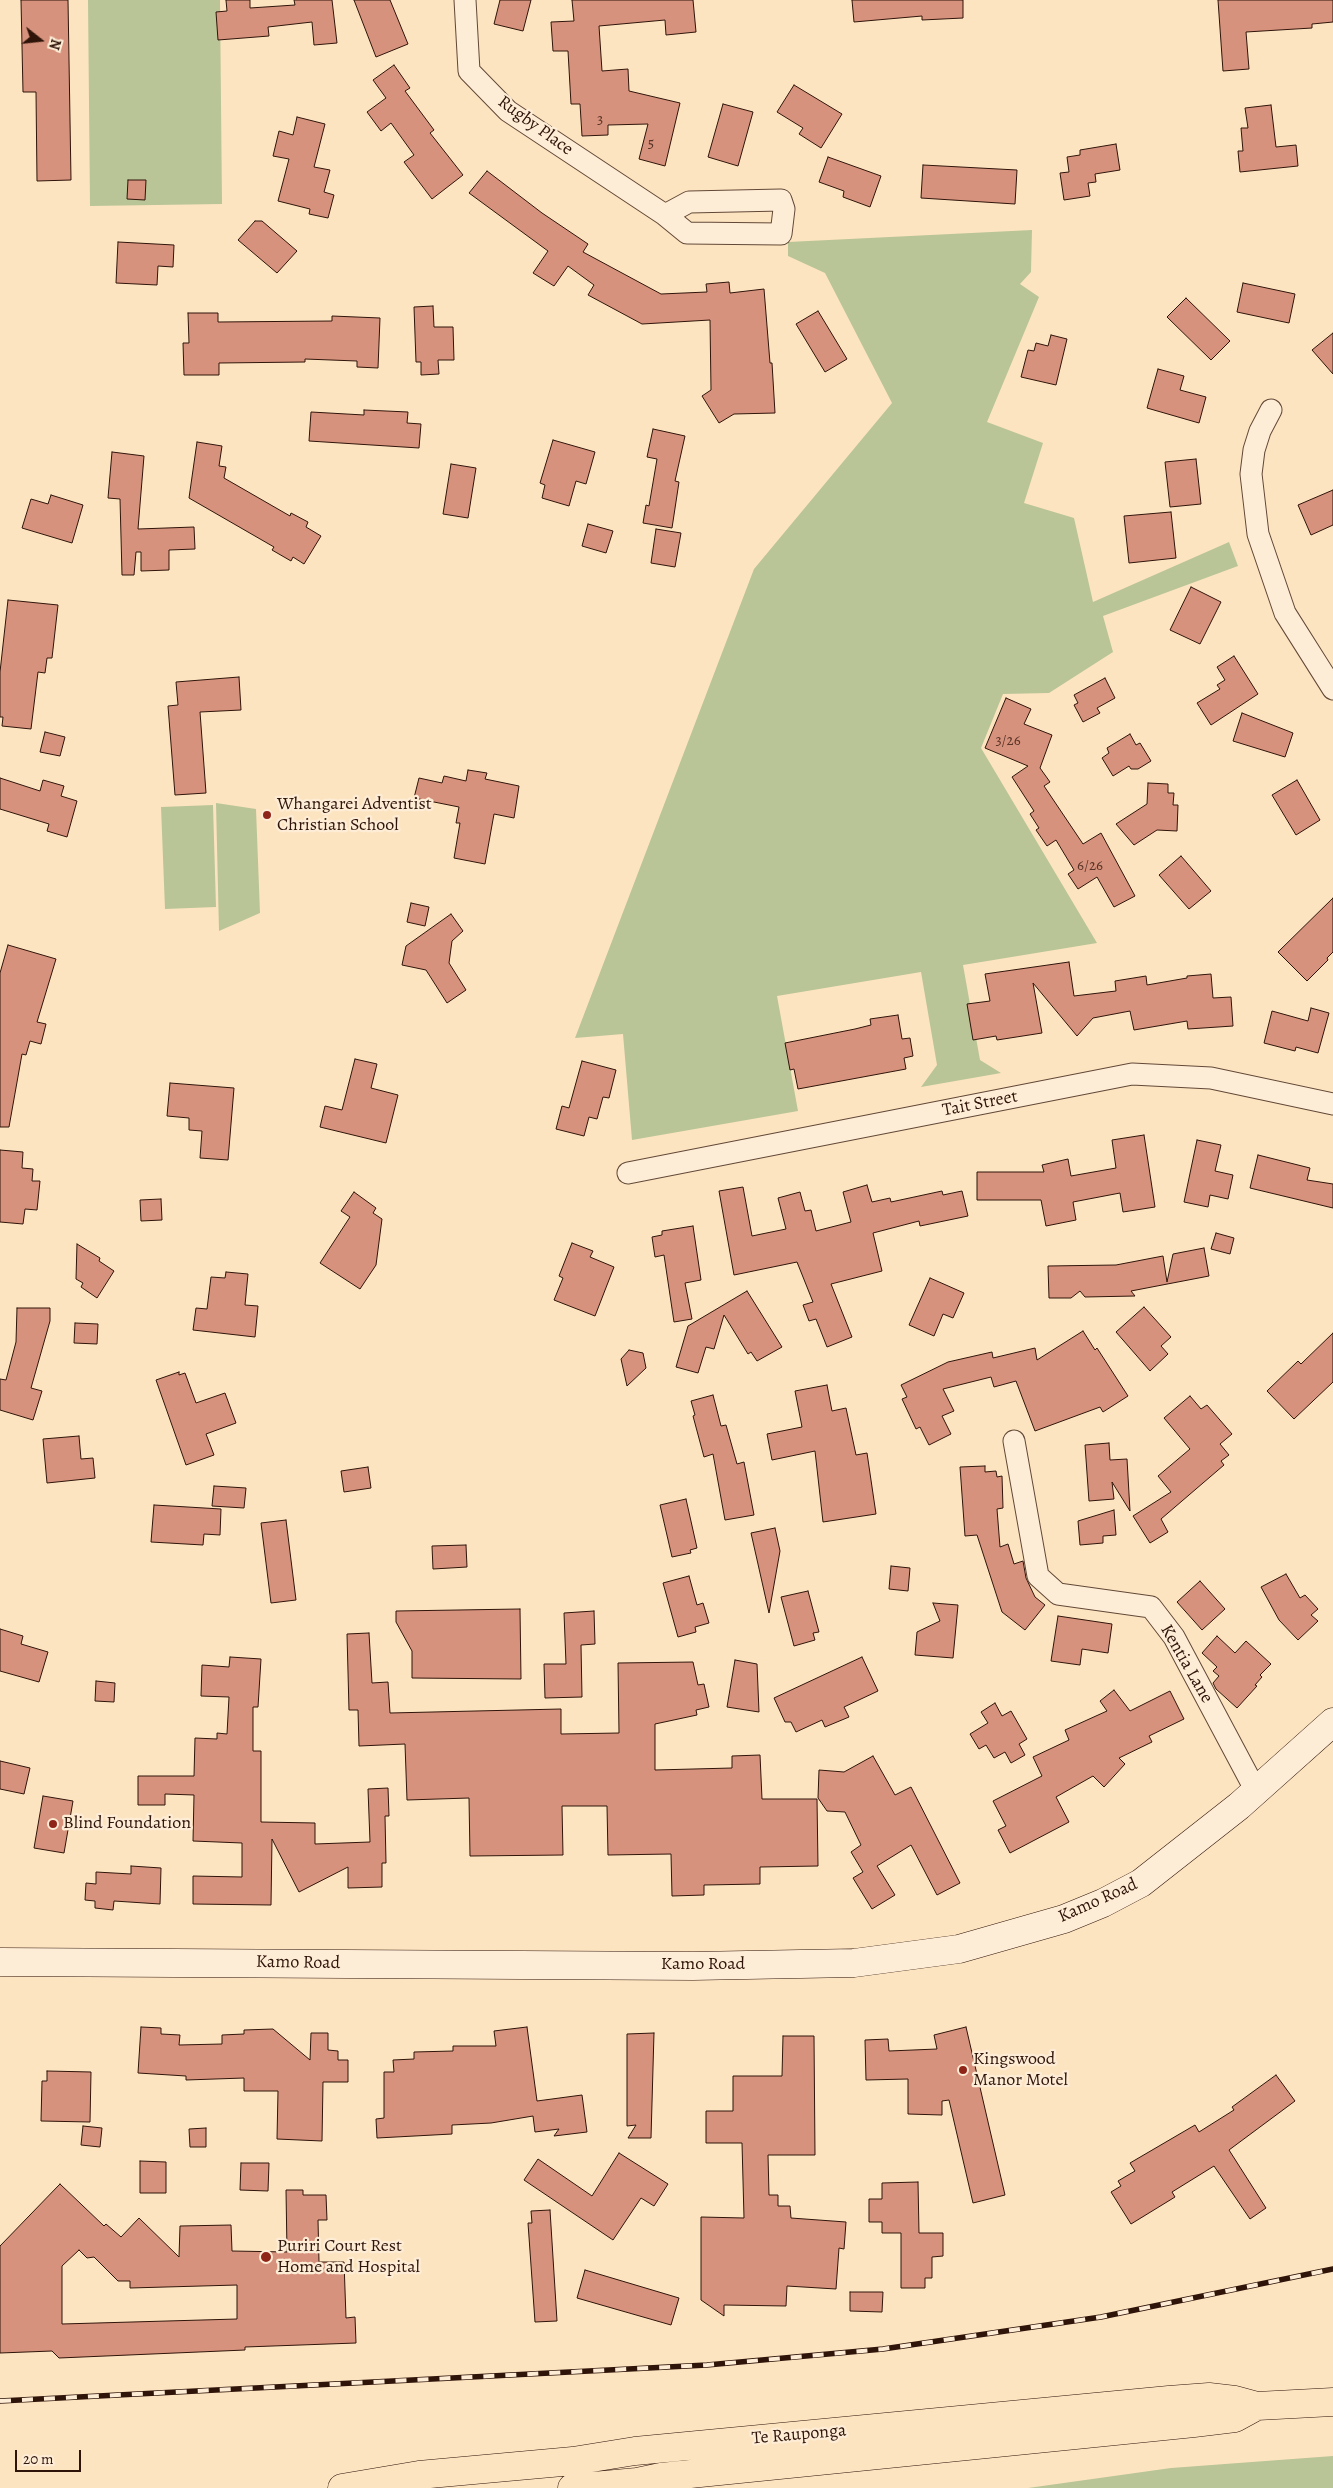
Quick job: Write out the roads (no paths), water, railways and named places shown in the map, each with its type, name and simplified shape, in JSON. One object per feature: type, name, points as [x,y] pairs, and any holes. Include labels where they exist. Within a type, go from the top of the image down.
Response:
[{"type":"highway","name":"Te Rauponga","points":[[342,2488],[418,2475],[1209,2397],[1235,2400],[1257,2406],[1333,2402]]},
{"type":"highway","name":"Te Rauponga","points":[[572,2488],[625,2485],[662,2477],[1194,2424],[1235,2418],[1257,2406]]},
{"type":"highway","points":[[719,2488],[772,2467]]},
{"type":"main road","name":"Kamo Road","points":[[0,1962],[693,1966],[854,1963],[910,1958],[987,1943],[1064,1919],[1103,1903],[1141,1883],[1256,1791],[1333,1722]]},
{"type":"main road","points":[[623,2454],[625,2485]]},
{"type":"street","name":"Rugby Place","points":[[465,0],[469,72],[508,111],[665,215],[687,233],[781,234],[784,209],[781,200],[689,202],[665,215]]},
{"type":"street","points":[[1271,410],[1260,431],[1254,450],[1251,474],[1258,534],[1285,613],[1333,689]]},
{"type":"street","name":"Tait Street","points":[[628,1173],[1132,1074],[1211,1078],[1333,1104]]},
{"type":"street","name":"Kentia Lane","points":[[1014,1441],[1038,1576],[1058,1594],[1150,1607],[1174,1637],[1256,1791]]},
{"type":"railway","points":[[0,2401],[707,2365],[883,2349],[1101,2317],[1333,2269]]},
{"type":"place","name":"Whangarei Adventist Christian School","points":[[267,815]]},
{"type":"place","name":"Blind Foundation","points":[[53,1824]]},
{"type":"place","name":"Kingswood Manor Motel","points":[[963,2070]]},
{"type":"place","name":"Puriri Court Rest Home and Hospital","points":[[266,2257]]}]
